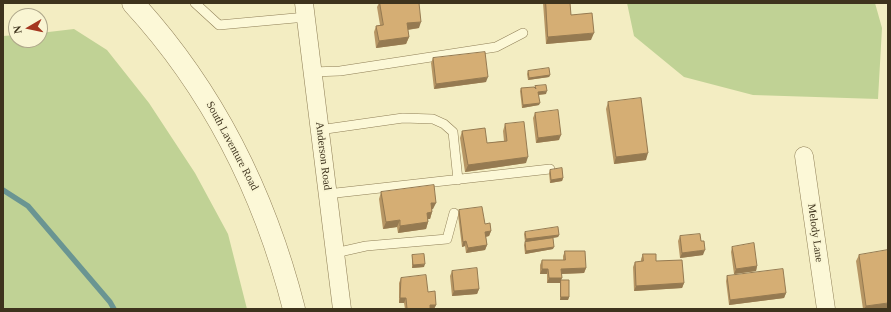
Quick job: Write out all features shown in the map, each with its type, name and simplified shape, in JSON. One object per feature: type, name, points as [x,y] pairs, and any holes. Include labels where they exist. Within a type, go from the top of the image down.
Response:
[{"type":"street","name":"South Laventure Road","points":[[133,3],[156,29],[198,86],[234,147],[264,211],[278,251],[294,309]]},
{"type":"street","name":"Anderson Road","points":[[305,10],[342,309]]},
{"type":"street","name":"Melody Lane","points":[[804,156],[826,309]]},
{"type":"lane","points":[[195,3],[219,25],[305,10]]},
{"type":"lane","points":[[312,72],[340,72],[496,47],[523,32]]},
{"type":"lane","points":[[319,130],[403,118],[433,119],[444,124],[453,132],[458,180]]},
{"type":"lane","points":[[327,194],[550,169]]},
{"type":"lane","points":[[335,253],[366,246],[447,239],[454,213]]},
{"type":"green space","points":[[627,3],[875,3],[882,28],[878,99],[753,95],[684,77],[634,36]]},
{"type":"green space","points":[[74,29],[107,50],[149,103],[195,173],[228,234],[247,309],[3,309],[3,36],[8,36],[8,48],[48,48],[48,32]]},
{"type":"building","points":[[380,3],[419,3],[421,22],[407,23],[409,37],[379,41],[376,26],[383,25]]},
{"type":"building","points":[[546,3],[570,3],[571,15],[592,13],[594,33],[548,37]]},
{"type":"building","points":[[485,52],[488,77],[436,84],[433,58]]},
{"type":"building","points":[[549,68],[550,75],[529,78],[528,71]]},
{"type":"building","points":[[546,85],[547,91],[538,92],[540,103],[523,105],[521,88],[534,87],[536,89],[535,86]]},
{"type":"building","points":[[641,98],[648,153],[616,157],[608,102]]},
{"type":"building","points":[[558,110],[561,135],[538,138],[535,113]]},
{"type":"building","points":[[524,122],[528,157],[468,165],[462,131],[485,128],[487,143],[507,141],[505,124]]},
{"type":"building","points":[[562,168],[563,178],[551,180],[550,170]]},
{"type":"building","points":[[434,185],[436,203],[431,203],[432,212],[427,213],[428,222],[400,226],[400,220],[386,222],[381,192]]},
{"type":"building","points":[[482,207],[485,224],[490,223],[491,231],[485,232],[487,245],[468,248],[466,241],[463,242],[459,210]]},
{"type":"building","points":[[558,227],[559,235],[526,239],[525,232]]},
{"type":"building","points":[[700,234],[701,241],[704,241],[705,250],[682,253],[680,236]]},
{"type":"building","points":[[553,238],[554,247],[526,251],[525,242]]},
{"type":"building","points":[[754,243],[757,266],[736,269],[732,247]]},
{"type":"building","points":[[888,250],[888,303],[866,306],[859,255]]},
{"type":"building","points":[[565,251],[585,251],[586,268],[561,269],[562,278],[549,278],[548,269],[542,269],[542,260],[565,260]]},
{"type":"building","points":[[424,254],[425,264],[413,265],[412,255]]},
{"type":"building","points":[[643,254],[656,254],[656,261],[682,260],[684,283],[636,286],[635,262],[643,261]]},
{"type":"building","points":[[477,268],[479,289],[454,291],[452,271]]},
{"type":"building","points":[[783,269],[786,293],[730,300],[727,276]]},
{"type":"building","points":[[426,275],[428,292],[435,291],[436,305],[430,305],[430,309],[407,309],[406,298],[400,298],[401,278]]},
{"type":"building","points":[[561,280],[569,280],[569,297],[561,297]]},
{"type":"waterway","points":[[3,190],[28,206],[110,302],[114,309]]}]
